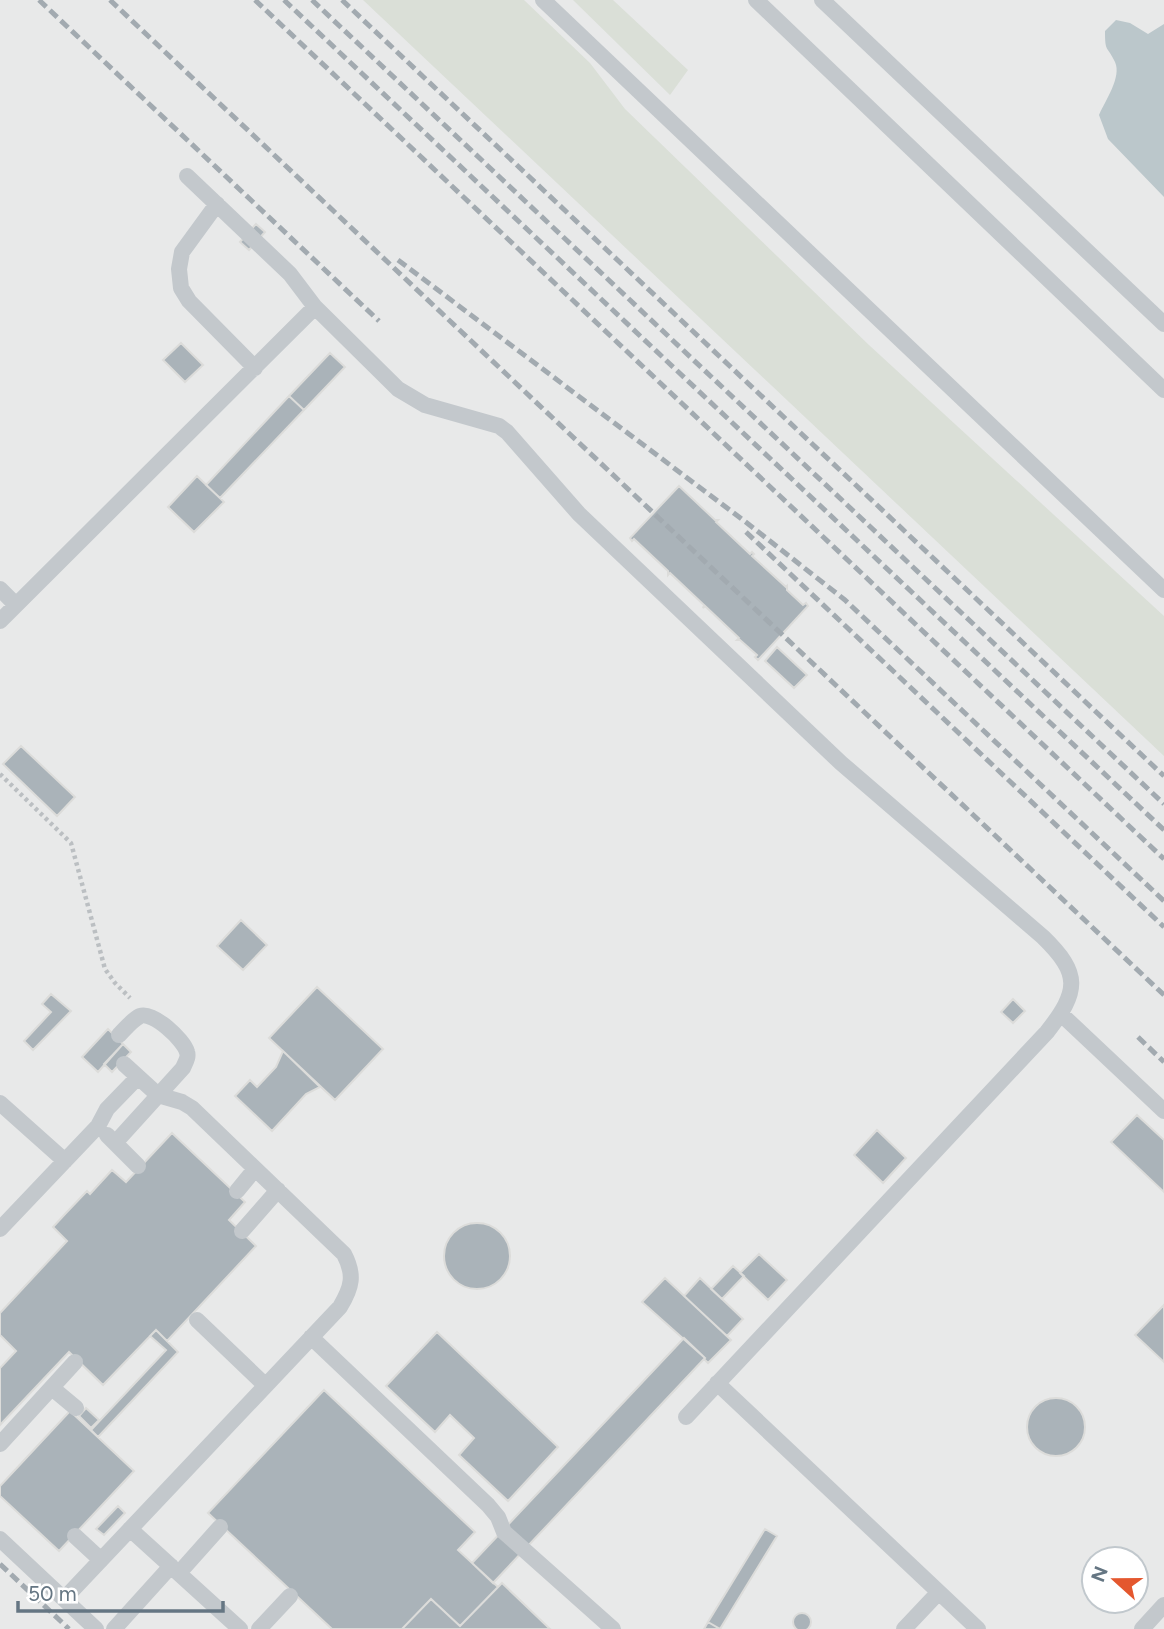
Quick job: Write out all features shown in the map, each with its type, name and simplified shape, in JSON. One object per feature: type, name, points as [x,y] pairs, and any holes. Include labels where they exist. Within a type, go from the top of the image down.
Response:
[{"type":"lane","points":[[543,0],[1164,590]]},
{"type":"lane","points":[[755,0],[1164,390]]},
{"type":"lane","points":[[822,0],[1164,324]]},
{"type":"lane","points":[[187,176],[290,274],[314,307],[398,389],[434,408],[499,426],[507,432],[579,514],[841,763],[1044,937],[1068,963],[1072,973],[1068,1000],[1047,1032],[686,1417]]},
{"type":"lane","points":[[217,204],[182,252],[179,269],[181,288],[189,302],[255,368]]},
{"type":"lane","points":[[0,621],[314,307]]},
{"type":"lane","points":[[0,589],[15,604]]},
{"type":"lane","points":[[1061,1014],[1164,1111]]},
{"type":"lane","points":[[115,1143],[183,1068],[187,1059],[187,1050],[156,1018],[149,1015],[133,1021],[119,1035]]},
{"type":"lane","points":[[64,1599],[340,1307],[353,1279],[344,1254],[192,1108],[158,1095],[124,1064]]},
{"type":"lane","points":[[0,1229],[98,1126],[107,1109],[138,1077]]},
{"type":"lane","points":[[0,1102],[65,1161]]},
{"type":"lane","points":[[98,1126],[138,1166]]},
{"type":"lane","points":[[237,1191],[256,1169]]},
{"type":"lane","points":[[242,1231],[278,1190]]},
{"type":"lane","points":[[197,1321],[265,1385]]},
{"type":"lane","points":[[311,1337],[488,1505],[498,1517],[504,1532],[613,1629]]},
{"type":"lane","points":[[0,1444],[75,1362]]},
{"type":"lane","points":[[717,1383],[978,1629]]},
{"type":"lane","points":[[52,1388],[76,1408]]},
{"type":"lane","points":[[114,1629],[220,1527]]},
{"type":"lane","points":[[130,1529],[240,1629]]},
{"type":"lane","points":[[75,1536],[101,1560]]},
{"type":"lane","points":[[0,1539],[96,1629]]},
{"type":"lane","points":[[904,1629],[938,1593]]},
{"type":"lane","points":[[259,1629],[290,1596]]},
{"type":"lane","points":[[1142,1629],[1164,1605]]},
{"type":"path","points":[[0,774],[71,843],[105,969],[115,983],[149,1015]]},
{"type":"shaded area","points":[[0,0],[1164,0],[1164,1629],[0,1629]]},
{"type":"shaded area","points":[[363,0],[524,0],[590,63],[625,109],[869,345],[1164,616],[1164,756]]},
{"type":"shaded area","points":[[573,0],[613,0],[688,70],[670,95]]},
{"type":"shaded area","points":[[1116,20],[1130,23],[1148,34],[1164,24],[1164,197],[1108,139],[1099,115],[1116,75],[1115,62],[1106,46],[1105,31]]},
{"type":"building","points":[[256,224],[265,232],[249,250],[240,242]]},
{"type":"building","points":[[181,343],[203,365],[185,382],[163,360]]},
{"type":"building","points":[[330,353],[345,367],[304,410],[289,396]]},
{"type":"building","points":[[289,396],[304,410],[220,498],[206,485]]},
{"type":"building","points":[[197,476],[224,502],[194,532],[168,507]]},
{"type":"building","points":[[679,486],[718,520],[716,522],[750,554],[752,552],[752,556],[787,586],[787,590],[803,605],[806,603],[808,606],[758,660],[755,657],[757,655],[737,640],[739,638],[705,606],[703,608],[704,605],[630,538]]},
{"type":"building","points":[[777,647],[807,675],[794,688],[765,661]]},
{"type":"building","points":[[21,746],[75,797],[57,816],[3,764]]},
{"type":"building","points":[[241,920],[267,945],[243,970],[217,946]]},
{"type":"building","points":[[317,987],[383,1049],[335,1100],[269,1038]]},
{"type":"building","points":[[51,994],[71,1011],[33,1050],[24,1041],[51,1012],[42,1004]]},
{"type":"building","points":[[1013,999],[1025,1011],[1013,1023],[1001,1012]]},
{"type":"building","points":[[108,1029],[123,1044],[98,1072],[82,1057]]},
{"type":"building","points":[[123,1044],[131,1052],[112,1072],[104,1064]]},
{"type":"building","points":[[283,1051],[320,1087],[306,1094],[272,1131],[235,1096],[250,1080],[257,1087],[276,1067]]},
{"type":"building","points":[[1137,1115],[1164,1140],[1164,1192],[1111,1142]]},
{"type":"building","points":[[877,1130],[906,1158],[883,1183],[854,1155]]},
{"type":"building","points":[[172,1133],[245,1202],[229,1220],[256,1246],[167,1341],[156,1330],[103,1385],[69,1352],[0,1425],[0,1368],[16,1351],[0,1335],[0,1313],[67,1241],[53,1227],[87,1191],[90,1194],[112,1170],[126,1182]]},
{"type":"building","points":[[477,1223],[490,1225],[505,1238],[510,1256],[508,1269],[495,1284],[477,1289],[464,1287],[449,1274],[444,1256],[446,1243],[459,1228]]},
{"type":"building","points":[[759,1254],[787,1280],[768,1300],[740,1273]]},
{"type":"building","points":[[733,1266],[744,1276],[722,1299],[711,1289]]},
{"type":"building","points":[[665,1278],[731,1340],[708,1363],[642,1302]]},
{"type":"building","points":[[700,1278],[743,1319],[727,1336],[684,1296]]},
{"type":"building","points":[[1164,1305],[1164,1362],[1135,1335]]},
{"type":"building","points":[[156,1330],[178,1352],[98,1437],[91,1430],[166,1350],[150,1336]]},
{"type":"building","points":[[437,1332],[558,1447],[508,1501],[459,1455],[474,1438],[450,1415],[435,1432],[386,1386]]},
{"type":"building","points":[[684,1338],[705,1358],[493,1583],[472,1563]]},
{"type":"building","points":[[324,1390],[475,1532],[458,1550],[498,1587],[460,1626],[431,1599],[402,1629],[332,1629],[208,1513]]},
{"type":"building","points":[[1056,1398],[1067,1400],[1080,1411],[1085,1427],[1083,1438],[1072,1451],[1056,1456],[1045,1454],[1032,1443],[1027,1427],[1029,1416],[1040,1403]]},
{"type":"building","points":[[86,1408],[99,1420],[91,1428],[79,1416]]},
{"type":"building","points":[[70,1411],[134,1471],[59,1551],[0,1496],[0,1486]]},
{"type":"building","points":[[118,1506],[125,1513],[104,1535],[96,1529]]},
{"type":"building","points":[[765,1529],[777,1536],[720,1629],[708,1622]]},
{"type":"building","points":[[502,1583],[550,1629],[402,1629],[431,1599],[460,1626]]},
{"type":"building","points":[[802,1613],[808,1616],[811,1622],[808,1628],[802,1631],[796,1628],[793,1622],[796,1616]]},
{"type":"building","points":[[708,1622],[720,1629],[704,1629]]},
{"type":"railway","points":[[39,0],[379,321]]},
{"type":"railway","points":[[110,0],[1164,995]]},
{"type":"railway","points":[[255,0],[1164,859]]},
{"type":"railway","points":[[284,0],[1164,830]]},
{"type":"railway","points":[[312,0],[1164,804]]},
{"type":"railway","points":[[342,0],[1164,776]]},
{"type":"railway","points":[[398,260],[845,600],[1164,901]]},
{"type":"railway","points":[[746,532],[1164,927]]},
{"type":"railway","points":[[1138,1037],[1164,1062]]},
{"type":"railway","points":[[0,1564],[69,1629]]}]
